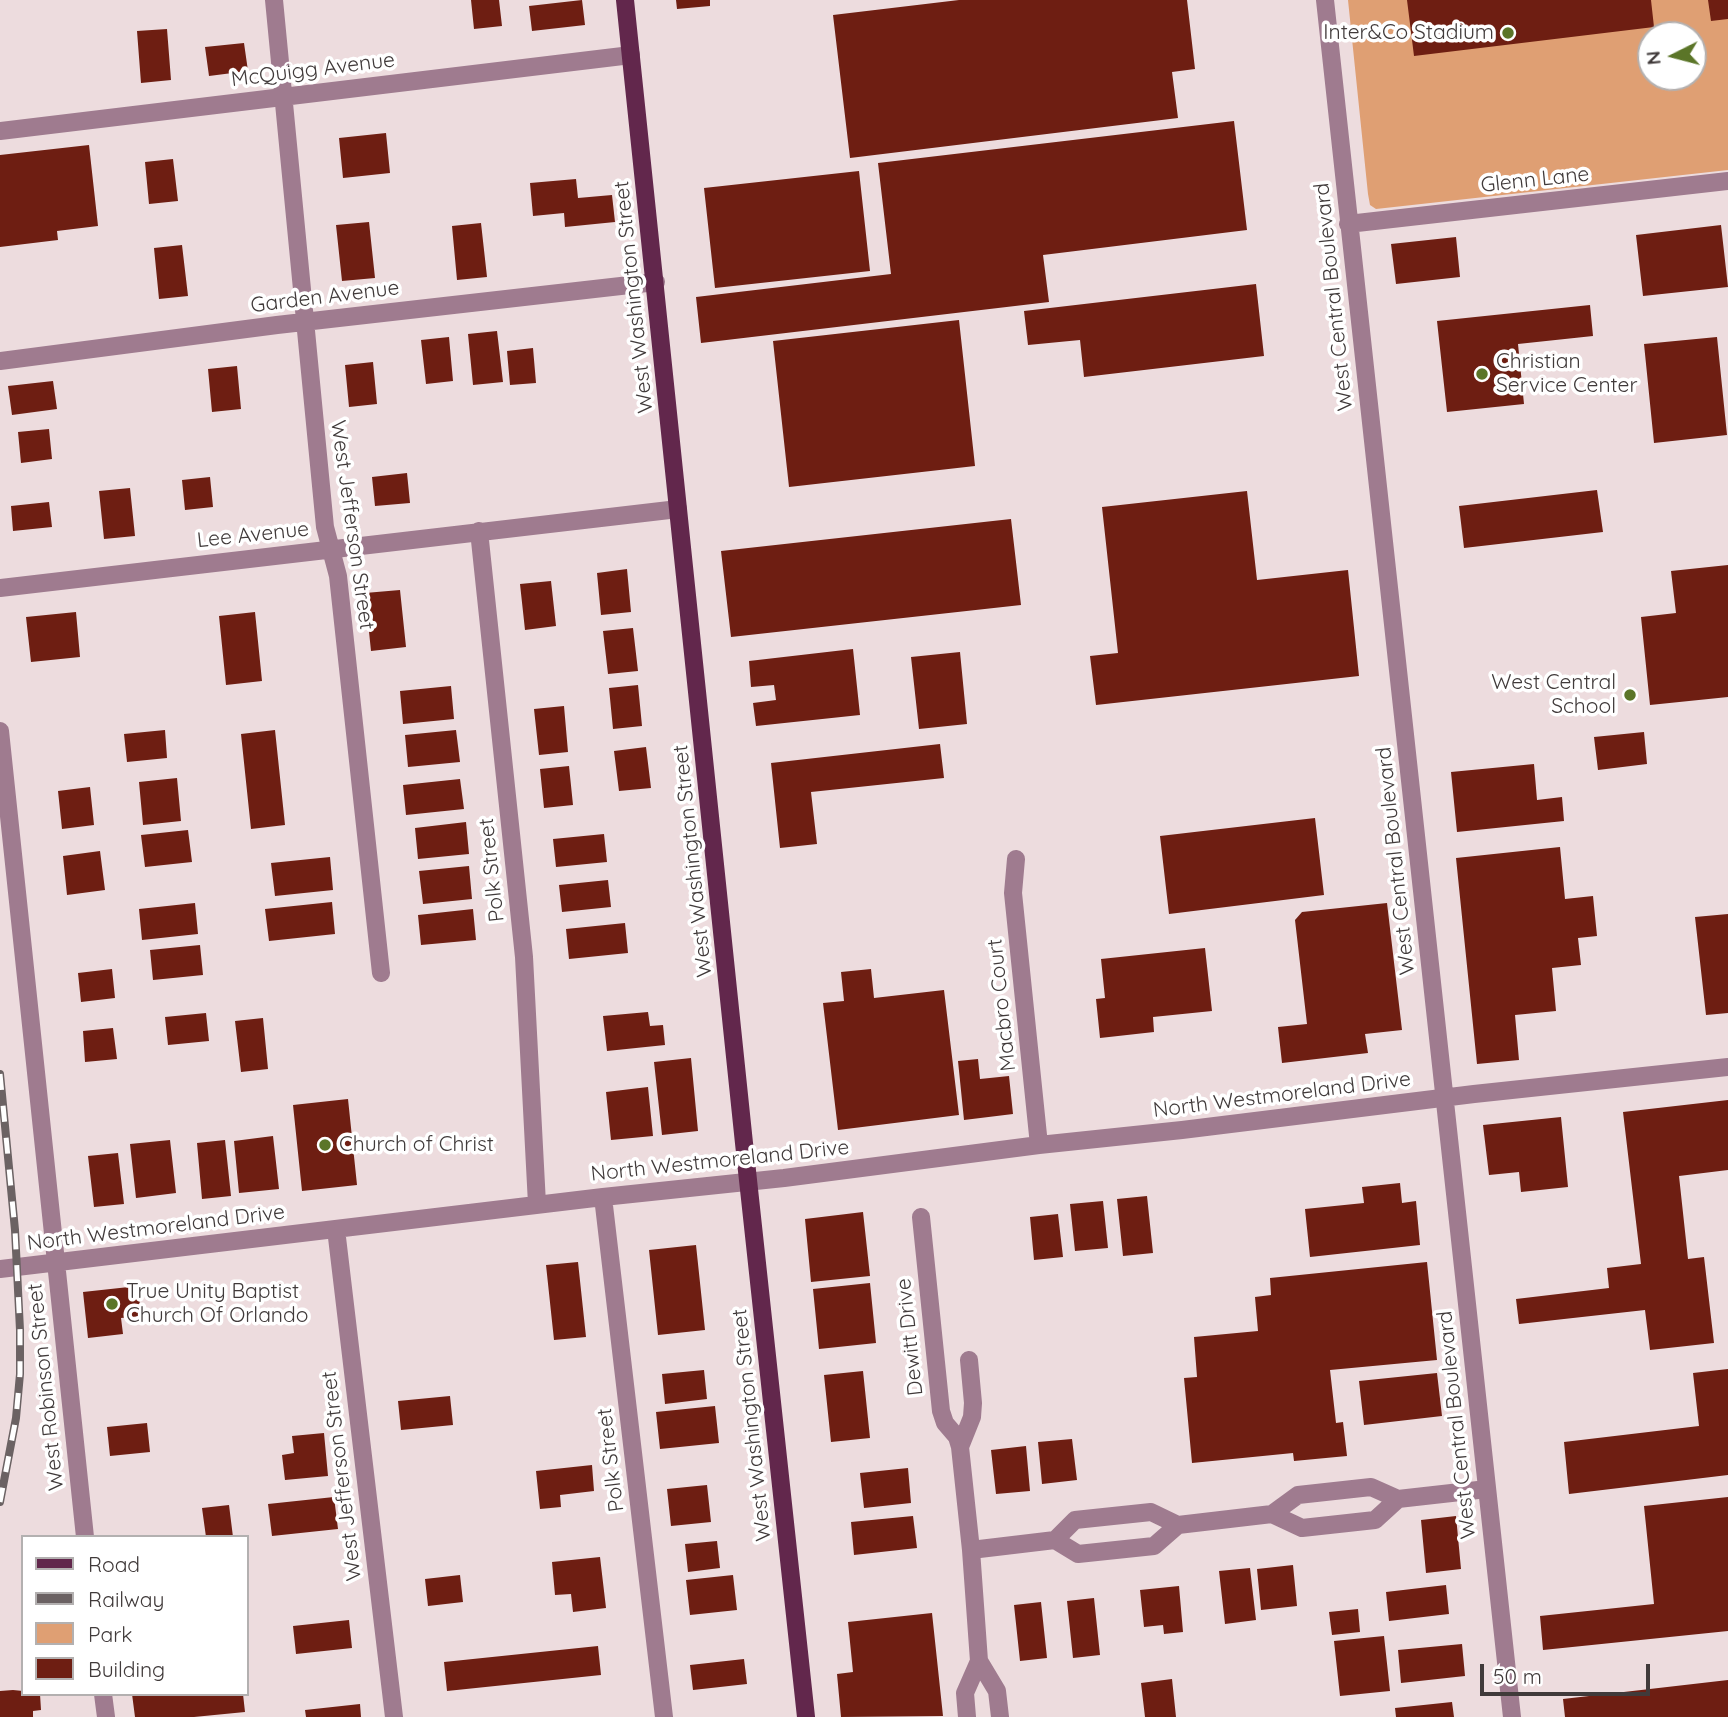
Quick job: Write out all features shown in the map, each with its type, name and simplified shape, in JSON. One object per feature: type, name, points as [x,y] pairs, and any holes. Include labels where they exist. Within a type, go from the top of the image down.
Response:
[{"type":"main road","name":"West Washington Street","points":[[625,0],[806,1717]]},
{"type":"street","name":"West Jefferson Street","points":[[274,0],[325,527],[338,576],[381,973]]},
{"type":"street","name":"West Central Boulevard","points":[[1325,0],[1512,1717]]},
{"type":"street","name":"McQuigg Avenue","points":[[0,131],[631,55]]},
{"type":"street","name":"Glenn Lane","points":[[1348,224],[1728,181]]},
{"type":"street","name":"Garden Avenue","points":[[0,361],[306,321],[656,282]]},
{"type":"street","name":"Lee Avenue","points":[[0,588],[678,509]]},
{"type":"street","name":"Polk Street","points":[[479,531],[524,957],[537,1204]]},
{"type":"street","name":"West Robinson Street","points":[[0,731],[85,1535]]},
{"type":"street","name":"Macbro Court","points":[[1016,859],[1013,892],[1039,1145]]},
{"type":"street","name":"North Westmoreland Drive","points":[[0,1269],[537,1204],[748,1182],[1039,1145],[1728,1067]]},
{"type":"street","name":"Polk Street","points":[[603,1197],[664,1717]]},
{"type":"street","name":"Dewitt Drive","points":[[921,1217],[941,1411],[960,1447],[979,1661],[997,1691],[1000,1717]]},
{"type":"street","name":"West Jefferson Street","points":[[336,1229],[394,1717]]},
{"type":"street","name":"Dewitt Drive","points":[[960,1447],[972,1417],[974,1403],[969,1360]]},
{"type":"street","points":[[1055,1540],[1075,1520],[1151,1513],[1178,1525],[1272,1514],[1298,1495],[1371,1487],[1398,1499],[1487,1489]]},
{"type":"street","points":[[1272,1514],[1302,1528],[1375,1520],[1398,1499]]},
{"type":"street","points":[[971,1550],[1055,1540],[1078,1554],[1154,1546],[1178,1525]]},
{"type":"street","name":"Dewitt Drive","points":[[967,1717],[965,1693],[979,1661]]},
{"type":"street","points":[[103,1696],[106,1717]]},
{"type":"green space","points":[[1348,0],[1728,0],[1728,170],[1376,209],[1370,205]]},
{"type":"building","points":[[471,0],[499,0],[502,26],[474,29]]},
{"type":"building","points":[[582,0],[585,25],[532,31],[529,6]]},
{"type":"building","points":[[676,0],[710,0],[710,6],[677,9]]},
{"type":"building","points":[[959,0],[1187,0],[1195,69],[1172,72],[1178,118],[850,158],[833,15]]},
{"type":"building","name":"Inter&Co Stadium","points":[[1407,0],[1651,0],[1653,21],[1637,21],[1637,29],[1414,56]]},
{"type":"building","points":[[1708,0],[1728,0],[1728,19],[1711,21]]},
{"type":"building","points":[[167,29],[171,80],[141,83],[137,31]]},
{"type":"building","points":[[244,43],[248,71],[209,76],[205,47]]},
{"type":"building","points":[[1234,121],[1247,230],[1043,255],[1049,302],[701,343],[696,297],[891,274],[878,163]]},
{"type":"building","points":[[386,133],[390,173],[343,178],[339,138]]},
{"type":"building","points":[[89,145],[98,226],[57,231],[58,240],[0,247],[0,155]]},
{"type":"building","points":[[173,159],[178,201],[149,204],[145,162]]},
{"type":"building","points":[[859,171],[870,271],[715,288],[704,188]]},
{"type":"building","points":[[576,179],[578,198],[612,195],[615,222],[565,227],[564,213],[533,216],[530,183]]},
{"type":"building","points":[[369,222],[375,278],[342,281],[336,225]]},
{"type":"building","points":[[481,223],[487,277],[457,280],[452,226]]},
{"type":"building","points":[[1721,225],[1728,287],[1643,296],[1636,235]]},
{"type":"building","points":[[1456,237],[1460,277],[1396,284],[1391,244]]},
{"type":"building","points":[[182,245],[188,296],[159,299],[154,248]]},
{"type":"building","points":[[1256,284],[1264,356],[1084,377],[1080,340],[1028,345],[1024,311]]},
{"type":"building","name":"Christian Service Center","points":[[1590,305],[1593,336],[1518,344],[1524,404],[1447,412],[1437,321]]},
{"type":"building","points":[[959,320],[975,466],[789,487],[773,341]]},
{"type":"building","points":[[497,331],[503,382],[473,385],[468,334]]},
{"type":"building","points":[[449,337],[453,381],[426,384],[421,340]]},
{"type":"building","points":[[1717,337],[1727,435],[1654,443],[1644,344]]},
{"type":"building","points":[[533,348],[536,383],[510,385],[507,351]]},
{"type":"building","points":[[373,362],[377,404],[349,407],[345,365]]},
{"type":"building","points":[[237,366],[241,409],[212,412],[208,369]]},
{"type":"building","points":[[53,381],[57,409],[12,415],[8,386]]},
{"type":"building","points":[[49,429],[52,459],[21,463],[18,432]]},
{"type":"building","points":[[407,473],[410,503],[375,506],[372,477]]},
{"type":"building","points":[[210,477],[213,507],[185,510],[182,480]]},
{"type":"building","points":[[130,488],[135,536],[104,539],[99,491]]},
{"type":"building","points":[[1597,490],[1603,532],[1464,548],[1459,506]]},
{"type":"building","points":[[1247,491],[1257,580],[1348,570],[1359,676],[1096,705],[1090,656],[1118,653],[1102,507]]},
{"type":"building","points":[[49,502],[52,527],[13,531],[11,506]]},
{"type":"building","points":[[1011,519],[1021,605],[731,637],[721,551]]},
{"type":"building","points":[[1728,565],[1728,697],[1650,705],[1641,617],[1676,613],[1671,571]]},
{"type":"building","points":[[627,569],[631,612],[601,615],[597,573]]},
{"type":"building","points":[[551,581],[556,626],[525,630],[520,584]]},
{"type":"building","points":[[400,590],[406,647],[371,651],[365,593]]},
{"type":"building","points":[[76,612],[80,657],[31,662],[26,617]]},
{"type":"building","points":[[255,612],[262,681],[226,685],[219,616]]},
{"type":"building","points":[[633,628],[638,671],[608,674],[603,631]]},
{"type":"building","points":[[853,649],[860,715],[756,726],[753,703],[776,700],[774,685],[751,687],[749,661]]},
{"type":"building","points":[[960,652],[967,724],[919,729],[911,657]]},
{"type":"building","points":[[638,685],[642,726],[613,729],[609,688]]},
{"type":"building","points":[[451,686],[454,719],[403,724],[400,691]]},
{"type":"building","points":[[564,706],[568,752],[539,755],[534,709]]},
{"type":"building","points":[[165,730],[167,758],[127,762],[124,734]]},
{"type":"building","points":[[275,730],[285,825],[251,829],[241,734]]},
{"type":"building","points":[[456,730],[460,762],[408,767],[405,735]]},
{"type":"building","points":[[1644,732],[1647,764],[1598,770],[1594,737]]},
{"type":"building","points":[[940,744],[944,778],[811,792],[817,844],[780,848],[771,763]]},
{"type":"building","points":[[646,747],[651,788],[619,791],[614,751]]},
{"type":"building","points":[[1534,764],[1537,800],[1562,797],[1564,821],[1457,832],[1451,772]]},
{"type":"building","points":[[569,766],[573,805],[544,808],[540,769]]},
{"type":"building","points":[[177,778],[181,821],[143,825],[139,782]]},
{"type":"building","points":[[460,779],[464,809],[406,815],[403,785]]},
{"type":"building","points":[[90,787],[94,825],[62,829],[58,791]]},
{"type":"building","points":[[1315,818],[1324,895],[1169,914],[1160,836]]},
{"type":"building","points":[[466,822],[469,854],[418,859],[415,828]]},
{"type":"building","points":[[188,830],[192,862],[145,867],[141,835]]},
{"type":"building","points":[[604,834],[607,862],[556,867],[553,839]]},
{"type":"building","points":[[1560,847],[1565,899],[1593,896],[1597,936],[1578,938],[1581,965],[1552,968],[1556,1011],[1515,1015],[1519,1060],[1477,1064],[1456,858]]},
{"type":"building","points":[[100,851],[105,890],[67,895],[63,856]]},
{"type":"building","points":[[330,857],[333,890],[275,896],[271,863]]},
{"type":"building","points":[[469,866],[472,899],[423,904],[419,871]]},
{"type":"building","points":[[608,880],[611,907],[562,912],[559,885]]},
{"type":"building","points":[[332,902],[335,934],[269,941],[265,909]]},
{"type":"building","points":[[195,903],[198,934],[142,940],[139,909]]},
{"type":"building","points":[[1387,903],[1402,1030],[1365,1034],[1368,1053],[1282,1063],[1278,1027],[1307,1024],[1295,920],[1302,912]]},
{"type":"building","points":[[473,909],[476,940],[421,945],[418,915]]},
{"type":"building","points":[[1728,914],[1728,1013],[1706,1015],[1695,917]]},
{"type":"building","points":[[625,923],[628,953],[569,959],[566,929]]},
{"type":"building","points":[[200,945],[203,975],[153,980],[150,950]]},
{"type":"building","points":[[1205,948],[1212,1011],[1153,1017],[1154,1032],[1100,1038],[1096,999],[1105,998],[1101,959]]},
{"type":"building","points":[[112,969],[115,998],[81,1002],[78,973]]},
{"type":"building","points":[[871,969],[874,998],[944,990],[959,1115],[838,1130],[823,1003],[844,1001],[841,972]]},
{"type":"building","points":[[648,1012],[650,1026],[663,1025],[665,1045],[607,1051],[603,1016]]},
{"type":"building","points":[[206,1013],[209,1041],[168,1045],[165,1017]]},
{"type":"building","points":[[263,1018],[268,1069],[241,1072],[235,1021]]},
{"type":"building","points":[[113,1028],[117,1059],[85,1062],[83,1031]]},
{"type":"building","points":[[691,1058],[698,1131],[662,1135],[654,1062]]},
{"type":"building","points":[[978,1059],[980,1079],[1009,1076],[1013,1114],[964,1120],[958,1061]]},
{"type":"building","points":[[648,1087],[653,1136],[611,1140],[606,1092]]},
{"type":"building","name":"Church of Christ","points":[[348,1099],[357,1185],[302,1191],[293,1105]]},
{"type":"building","points":[[1728,1100],[1728,1170],[1679,1176],[1688,1259],[1704,1257],[1714,1343],[1650,1350],[1645,1310],[1519,1324],[1516,1299],[1609,1288],[1607,1268],[1641,1264],[1623,1112]]},
{"type":"building","points":[[1561,1117],[1568,1187],[1521,1192],[1519,1172],[1489,1175],[1483,1125]]},
{"type":"building","points":[[273,1136],[279,1189],[239,1193],[234,1141]]},
{"type":"building","points":[[170,1140],[176,1193],[136,1198],[130,1144]]},
{"type":"building","points":[[225,1140],[231,1196],[202,1199],[197,1143]]},
{"type":"building","points":[[118,1153],[124,1204],[94,1207],[88,1156]]},
{"type":"building","points":[[1400,1183],[1402,1203],[1416,1201],[1420,1245],[1310,1257],[1305,1209],[1364,1203],[1362,1187]]},
{"type":"building","points":[[1147,1196],[1153,1253],[1123,1256],[1117,1199]]},
{"type":"building","points":[[1103,1201],[1108,1248],[1075,1251],[1070,1204]]},
{"type":"building","points":[[863,1212],[870,1276],[811,1282],[805,1219]]},
{"type":"building","points":[[1058,1214],[1063,1257],[1034,1260],[1030,1217]]},
{"type":"building","points":[[696,1245],[705,1330],[658,1335],[649,1250]]},
{"type":"building","points":[[578,1262],[586,1337],[554,1340],[546,1265]]},
{"type":"building","points":[[1427,1262],[1437,1360],[1330,1370],[1336,1423],[1343,1422],[1347,1456],[1294,1461],[1293,1453],[1192,1463],[1184,1378],[1197,1377],[1194,1337],[1258,1331],[1255,1297],[1271,1295],[1270,1278]]},
{"type":"building","points":[[870,1283],[876,1343],[819,1349],[813,1289]]},
{"type":"building","name":"True Unity Baptist Church Of Orlando","points":[[138,1286],[141,1316],[121,1318],[123,1334],[88,1338],[83,1292]]},
{"type":"building","points":[[1728,1369],[1728,1475],[1569,1494],[1564,1442],[1699,1426],[1693,1373]]},
{"type":"building","points":[[704,1370],[707,1399],[665,1404],[662,1374]]},
{"type":"building","points":[[863,1371],[870,1438],[831,1442],[824,1375]]},
{"type":"building","points":[[1437,1373],[1442,1416],[1364,1425],[1359,1381]]},
{"type":"building","points":[[450,1396],[453,1425],[401,1430],[398,1401]]},
{"type":"building","points":[[715,1406],[719,1443],[660,1449],[656,1412]]},
{"type":"building","points":[[147,1423],[150,1452],[110,1456],[107,1427]]},
{"type":"building","points":[[324,1433],[328,1476],[285,1480],[282,1455],[294,1453],[292,1436]]},
{"type":"building","points":[[1072,1439],[1077,1480],[1042,1484],[1038,1442]]},
{"type":"building","points":[[1026,1446],[1030,1491],[996,1494],[991,1450]]},
{"type":"building","points":[[592,1465],[594,1491],[560,1495],[561,1507],[540,1509],[536,1471]]},
{"type":"building","points":[[908,1468],[911,1503],[864,1508],[860,1473]]},
{"type":"building","points":[[707,1485],[711,1522],[671,1526],[667,1489]]},
{"type":"building","points":[[334,1497],[338,1529],[272,1536],[268,1504]]},
{"type":"building","points":[[1728,1497],[1728,1631],[1543,1650],[1540,1616],[1654,1604],[1644,1506]]},
{"type":"building","points":[[229,1505],[233,1535],[206,1535],[202,1508]]},
{"type":"building","points":[[913,1516],[917,1548],[854,1555],[851,1522]]},
{"type":"building","points":[[1456,1516],[1461,1569],[1426,1573],[1421,1520]]},
{"type":"building","points":[[717,1541],[720,1568],[688,1572],[685,1544]]},
{"type":"building","points":[[600,1557],[606,1608],[573,1612],[571,1594],[555,1595],[552,1562]]},
{"type":"building","points":[[1293,1565],[1297,1606],[1261,1610],[1257,1569]]},
{"type":"building","points":[[1250,1568],[1256,1620],[1225,1624],[1219,1571]]},
{"type":"building","points":[[460,1575],[463,1602],[428,1606],[425,1579]]},
{"type":"building","points":[[733,1575],[737,1610],[690,1615],[686,1580]]},
{"type":"building","points":[[1446,1585],[1449,1614],[1389,1621],[1386,1592]]},
{"type":"building","points":[[1179,1586],[1183,1632],[1164,1634],[1163,1625],[1144,1627],[1140,1590]]},
{"type":"building","points":[[1094,1598],[1100,1655],[1073,1658],[1067,1601]]},
{"type":"building","points":[[1041,1602],[1047,1658],[1020,1661],[1014,1605]]},
{"type":"building","points":[[1358,1609],[1360,1632],[1332,1635],[1329,1612]]},
{"type":"building","points":[[932,1613],[943,1716],[841,1717],[837,1674],[853,1672],[848,1622]]},
{"type":"building","points":[[349,1620],[352,1648],[296,1654],[293,1626]]},
{"type":"building","points":[[1384,1636],[1390,1691],[1340,1696],[1334,1641]]},
{"type":"building","points":[[1462,1644],[1465,1676],[1401,1683],[1398,1650]]},
{"type":"building","points":[[598,1646],[601,1675],[447,1691],[444,1662]]},
{"type":"building","points":[[744,1659],[747,1684],[693,1690],[690,1665]]},
{"type":"building","points":[[1172,1679],[1176,1717],[1145,1717],[1141,1683]]},
{"type":"building","points":[[1728,1680],[1728,1717],[1565,1717],[1563,1699]]},
{"type":"building","points":[[0,1691],[21,1691],[21,1696],[40,1696],[41,1710],[33,1711],[33,1717],[0,1717]]},
{"type":"building","points":[[132,1696],[243,1696],[245,1712],[194,1717],[135,1717]]},
{"type":"building","points":[[1452,1702],[1454,1717],[1396,1717],[1395,1708]]},
{"type":"building","points":[[360,1704],[361,1717],[306,1717],[305,1710]]},
{"type":"railway","points":[[0,1074],[15,1230],[20,1330],[16,1418],[0,1502]]},
{"type":"place","name":"Inter&Co Stadium","points":[[1508,33]]},
{"type":"place","name":"Christian Service Center","points":[[1482,374]]},
{"type":"place","name":"West Central School","points":[[1630,695]]},
{"type":"place","name":"Church of Christ","points":[[325,1145]]},
{"type":"place","name":"True Unity Baptist Church Of Orlando","points":[[112,1304]]}]
